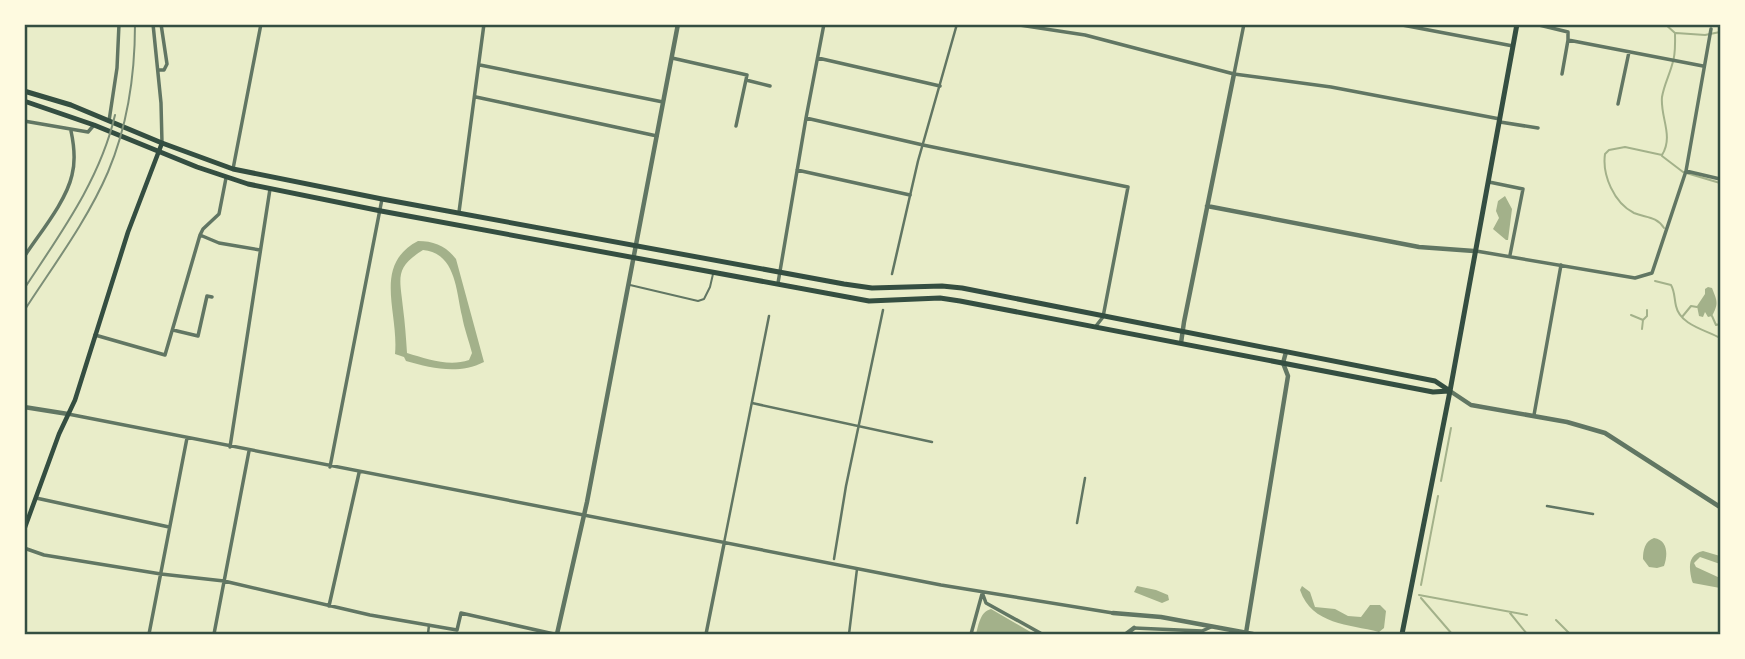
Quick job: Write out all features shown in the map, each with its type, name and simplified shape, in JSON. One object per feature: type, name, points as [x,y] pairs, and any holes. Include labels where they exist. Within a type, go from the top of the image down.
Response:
[{"type":"highway","points":[[1402,635],[1517,24]]},
{"type":"highway","points":[[24,91],[56,100],[162,144],[233,169],[382,199],[872,288],[962,288],[1435,380],[1450,391]]},
{"type":"highway","points":[[24,101],[94,125],[226,178],[270,189],[869,301],[940,298],[960,300],[1433,392],[1450,391]]},
{"type":"highway","points":[[960,300],[962,288]]},
{"type":"main road","points":[[24,530],[75,400],[128,232],[162,144]]},
{"type":"street","points":[[109,121],[117,68],[119,24]]},
{"type":"street","points":[[153,24],[162,144]]},
{"type":"street","points":[[158,70],[164,70],[167,64],[161,24]]},
{"type":"street","points":[[233,169],[261,24]]},
{"type":"street","points":[[459,212],[484,24]]},
{"type":"street","points":[[24,548],[44,555],[160,575],[224,581],[328,606],[457,632],[461,613],[555,635],[584,517],[678,24]]},
{"type":"street","points":[[778,283],[824,24]]},
{"type":"street","points":[[892,274],[923,145],[957,24]]},
{"type":"street","points":[[1012,24],[1084,35],[1234,74],[1331,88],[1538,128]]},
{"type":"street","points":[[1181,343],[1244,24]]},
{"type":"street","points":[[1397,24],[1513,46]]},
{"type":"street","points":[[1535,24],[1568,32],[1562,75]]},
{"type":"street","points":[[1207,206],[1411,246],[1510,256],[1635,278],[1652,273],[1686,171],[1710,33]]},
{"type":"street","points":[[1568,40],[1703,66]]},
{"type":"street","points":[[1618,104],[1629,52]]},
{"type":"street","points":[[672,58],[747,75],[736,126]]},
{"type":"street","points":[[818,58],[940,86]]},
{"type":"street","points":[[480,65],[663,102]]},
{"type":"street","points":[[746,80],[770,86]]},
{"type":"street","points":[[476,97],[657,136]]},
{"type":"street","points":[[806,118],[1128,187],[1103,317],[1096,326]]},
{"type":"street","points":[[24,121],[88,132],[94,125]]},
{"type":"street","points":[[24,257],[72,177],[75,155],[71,131]]},
{"type":"street","points":[[797,170],[910,195]]},
{"type":"street","points":[[1686,171],[1720,179]]},
{"type":"street","points":[[95,335],[165,355],[200,235],[219,214],[226,178]]},
{"type":"street","points":[[1489,182],[1523,189],[1510,256]]},
{"type":"street","points":[[230,447],[270,189]]},
{"type":"street","points":[[330,467],[382,199]]},
{"type":"street","points":[[200,235],[219,243],[260,250]]},
{"type":"street","points":[[1534,415],[1561,265]]},
{"type":"street","points":[[173,330],[198,336],[207,296],[212,297]]},
{"type":"street","points":[[834,559],[883,310]]},
{"type":"street","points":[[706,635],[769,316]]},
{"type":"street","points":[[1246,633],[1288,376],[1283,363],[1286,352]]},
{"type":"street","points":[[1450,391],[1471,405],[1534,415],[1605,433],[1720,507]]},
{"type":"street","points":[[751,403],[932,442]]},
{"type":"street","points":[[24,407],[857,569],[1113,613],[1161,617],[1253,635]]},
{"type":"street","points":[[149,635],[187,438]]},
{"type":"street","points":[[214,635],[249,451]]},
{"type":"street","points":[[328,606],[359,472]]},
{"type":"street","points":[[1077,523],[1085,478]]},
{"type":"street","points":[[36,498],[169,527]]},
{"type":"street","points":[[1547,506],[1593,514]]},
{"type":"street","points":[[849,635],[857,569]]},
{"type":"street","points":[[971,635],[982,592]]},
{"type":"street","points":[[982,592],[986,603],[1041,635]]},
{"type":"street","points":[[428,635],[429,625]]},
{"type":"street","points":[[1126,635],[1134,628],[1202,631],[1211,627]]},
{"type":"lane","points":[[629,285],[698,301],[704,299],[713,271]]},
{"type":"shaded area","points":[[1505,196],[1512,209],[1508,240],[1493,229],[1499,218],[1496,211],[1498,201]]},
{"type":"shaded area","points":[[418,241],[429,242],[444,248],[456,259],[484,362],[464,368],[445,369],[406,361],[404,357],[395,354],[392,276],[404,251]],"holes":[[[423,250],[442,258],[453,275],[472,353],[469,360],[446,362],[407,353],[401,274],[407,262]]]},
{"type":"shaded area","points":[[1708,287],[1712,288],[1716,305],[1712,316],[1708,317],[1705,312],[1703,317],[1699,316],[1697,306]]},
{"type":"shaded area","points":[[1654,538],[1662,542],[1666,553],[1664,566],[1657,568],[1649,567],[1643,559],[1645,546]]},
{"type":"shaded area","points":[[1703,551],[1720,556],[1720,564],[1700,557],[1694,563],[1696,567],[1720,578],[1720,588],[1692,581],[1692,559]]},
{"type":"shaded area","points":[[1137,586],[1168,595],[1169,600],[1162,603],[1134,592]]},
{"type":"shaded area","points":[[1302,586],[1310,592],[1315,607],[1335,609],[1348,616],[1361,617],[1370,605],[1380,605],[1386,611],[1384,628],[1379,632],[1322,617],[1306,602],[1300,590]]},
{"type":"shaded area","points":[[991,609],[1034,634],[976,634],[982,616]]},
{"type":"waterway","points":[[1664,228],[1658,221],[1634,213],[1621,203],[1611,188],[1605,171],[1605,154],[1609,150],[1625,147],[1662,155],[1667,141],[1662,97],[1675,53],[1675,33],[1665,24]]},
{"type":"waterway","points":[[1676,33],[1705,35],[1720,32]]},
{"type":"waterway","points":[[1662,156],[1683,172],[1720,183]]},
{"type":"waterway","points":[[1655,281],[1671,285],[1678,313],[1683,318],[1720,338]]},
{"type":"waterway","points":[[1682,317],[1691,306],[1697,307]]},
{"type":"waterway","points":[[1631,315],[1643,320],[1647,316],[1647,310]]},
{"type":"waterway","points":[[1712,316],[1716,325],[1720,324]]},
{"type":"waterway","points":[[1642,329],[1643,320]]},
{"type":"waterway","points":[[1441,481],[1451,428]]},
{"type":"waterway","points":[[1421,585],[1438,496]]},
{"type":"waterway","points":[[1419,595],[1527,615]]},
{"type":"waterway","points":[[1421,598],[1452,634]]},
{"type":"waterway","points":[[1510,613],[1527,634]]},
{"type":"waterway","points":[[1556,620],[1570,634]]},
{"type":"railway","points":[[24,311],[80,226],[115,155],[129,100],[135,24]]},
{"type":"railway","points":[[24,289],[65,227],[89,184],[100,162],[115,115]]}]
